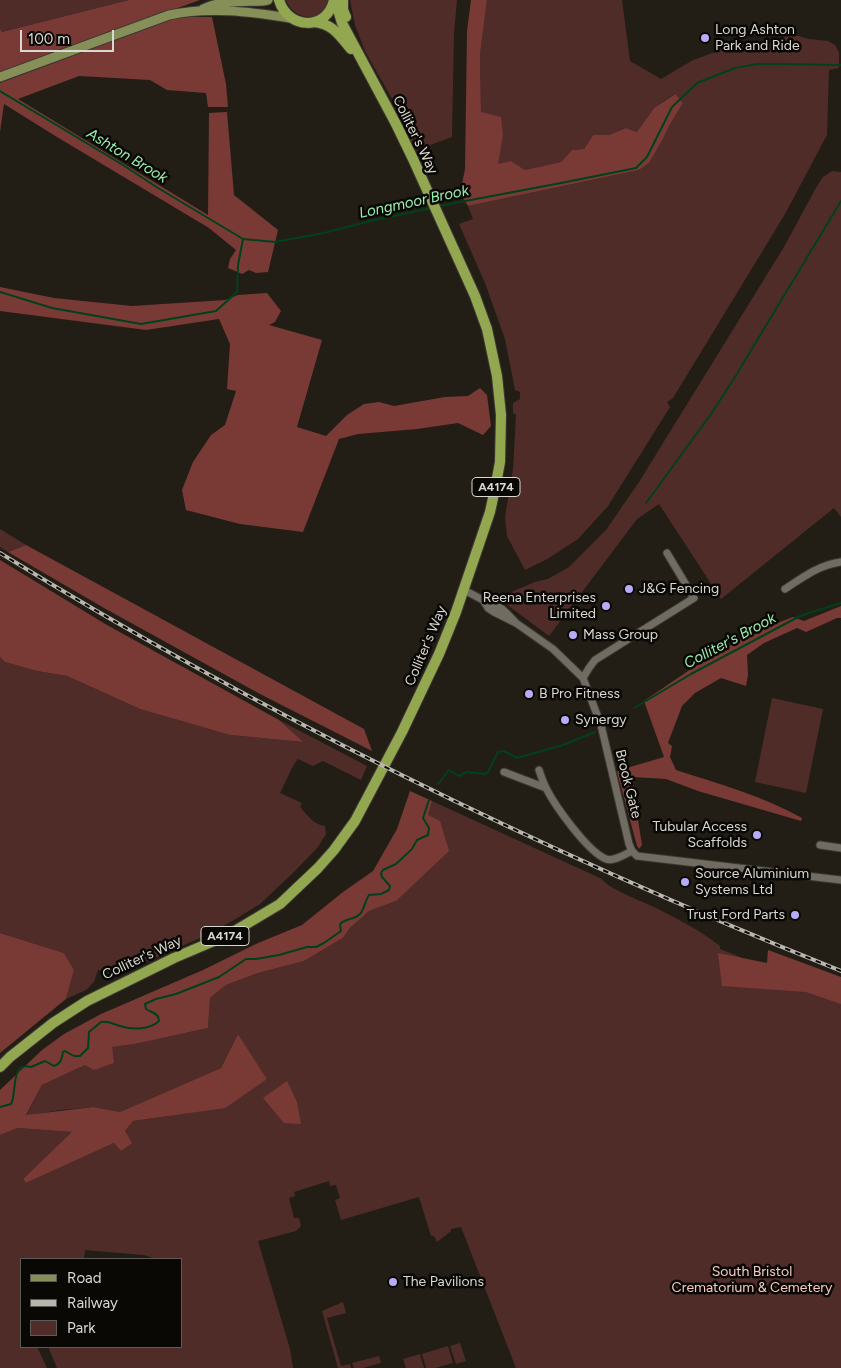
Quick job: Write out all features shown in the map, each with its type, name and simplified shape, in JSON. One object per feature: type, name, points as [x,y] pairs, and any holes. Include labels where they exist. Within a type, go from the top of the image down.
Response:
[{"type":"highway","points":[[279,0],[283,10],[290,18]]},
{"type":"highway","points":[[314,22],[322,19],[328,13],[333,6],[334,0]]},
{"type":"highway","name":"Colliter's Way","points":[[0,1067],[53,1023],[87,1001],[235,931],[280,904],[334,850],[355,821],[371,792],[439,654],[464,590],[490,512],[500,462],[501,415],[497,376],[487,329],[475,296],[430,197],[396,124],[342,23],[334,0]]},
{"type":"highway","name":"A4174","points":[[343,0],[343,10],[362,63]]},
{"type":"highway","name":"Colliter's Way","points":[[290,18],[298,22],[324,23],[335,30],[362,63]]},
{"type":"main road","points":[[198,11],[210,6],[227,3],[263,2],[268,0]]},
{"type":"main road","points":[[0,77],[169,15],[198,11],[252,13],[290,18]]},
{"type":"street","points":[[464,590],[483,600],[488,608],[516,623],[553,649],[583,678],[595,660],[694,598],[667,553]]},
{"type":"street","points":[[785,589],[817,568],[841,562]]},
{"type":"street","name":"Brook Gate","points":[[583,678],[601,725],[632,851]]},
{"type":"street","points":[[539,770],[546,788],[568,822],[578,835],[607,860],[614,860],[632,851],[637,856],[841,880]]},
{"type":"street","points":[[504,772],[546,788]]},
{"type":"street","points":[[820,845],[841,848]]},
{"type":"green space","points":[[0,0],[129,0],[2,32],[0,29]]},
{"type":"green space","points":[[286,0],[330,0],[327,8],[322,13],[310,17],[293,11]]},
{"type":"green space","points":[[350,0],[457,0],[454,33],[452,137],[422,148],[415,146],[409,139],[396,106],[365,51],[355,25]]},
{"type":"green space","points":[[487,0],[622,0],[630,61],[661,79],[693,60],[727,48],[744,43],[772,43],[792,34],[809,39],[828,41],[835,45],[839,52],[839,68],[829,70],[827,135],[785,214],[673,398],[667,402],[670,407],[608,506],[578,539],[549,558],[525,570],[507,536],[505,517],[513,469],[516,415],[513,413],[513,403],[520,399],[520,392],[515,390],[505,339],[485,283],[459,224],[473,219],[468,206],[639,170],[649,163],[683,103],[674,94],[654,108],[637,132],[626,128],[609,135],[593,135],[584,149],[572,150],[561,162],[525,170],[511,161],[497,165],[503,136],[481,112],[480,55]]},
{"type":"green space","points":[[832,171],[841,172],[841,517],[834,508],[721,599],[659,504],[637,519],[549,636],[502,601],[509,593],[535,582],[548,579],[569,567],[606,530],[639,482],[784,247],[817,186],[823,177]]},
{"type":"green space","points":[[0,529],[26,545],[8,552],[0,547]]},
{"type":"green space","points":[[0,657],[5,662],[37,671],[67,676],[140,709],[230,735],[302,742],[279,720],[367,766],[361,780],[323,761],[313,766],[298,759],[280,793],[302,803],[300,807],[314,822],[325,826],[326,834],[318,847],[294,872],[260,904],[234,920],[200,938],[141,964],[115,973],[98,970],[94,982],[86,990],[66,999],[74,970],[64,953],[0,933]]},
{"type":"green space","points":[[772,698],[823,709],[806,793],[755,782]]},
{"type":"green space","name":"South Bristol Crematorium & Cemetery","points":[[432,801],[602,879],[611,887],[697,930],[720,946],[720,949],[841,997],[841,1368],[516,1368],[461,1227],[451,1229],[437,1242],[434,1236],[431,1236],[419,1197],[341,1220],[335,1200],[340,1198],[336,1185],[330,1186],[329,1181],[294,1192],[295,1196],[289,1198],[294,1218],[299,1218],[301,1226],[296,1231],[258,1241],[290,1349],[293,1368],[57,1368],[49,1348],[182,1348],[182,1258],[153,1258],[144,1255],[85,1250],[84,1258],[20,1258],[20,1348],[37,1348],[47,1368],[0,1368],[0,1135],[18,1128],[73,1132],[23,1179],[26,1183],[114,1143],[121,1151],[125,1131],[133,1121],[168,1116],[267,1079],[238,1034],[221,1068],[120,1112],[93,1107],[26,1116],[42,1085],[85,1065],[112,1047],[135,1044],[208,1028],[210,998],[226,985],[258,973],[304,961],[343,938],[350,928],[369,911],[396,901]]},
{"type":"green space","points":[[343,1302],[346,1313],[327,1318],[341,1366],[350,1364],[351,1368],[338,1368],[322,1311]]},
{"type":"green space","points":[[460,1343],[466,1361],[456,1364],[450,1346]]},
{"type":"green space","points":[[448,1346],[453,1363],[435,1368],[426,1368],[422,1354]]},
{"type":"green space","points":[[420,1354],[424,1368],[406,1368],[403,1359]]},
{"type":"green space","points":[[379,1356],[381,1363],[362,1368],[354,1368],[352,1363]]},
{"type":"shaded area","points":[[129,0],[200,0],[0,72],[0,29],[2,32]]},
{"type":"shaded area","points":[[471,0],[487,0],[480,55],[481,112],[501,117],[503,136],[498,164],[511,161],[525,170],[561,162],[572,150],[584,149],[593,135],[609,135],[626,128],[637,132],[654,108],[675,94],[683,103],[649,163],[639,170],[468,206],[460,194],[465,169],[467,31]]},
{"type":"shaded area","points":[[177,17],[212,17],[226,84],[228,107],[208,107],[206,93],[167,90],[150,80],[79,76],[18,99],[208,215],[209,113],[227,112],[234,195],[278,230],[268,272],[256,273],[249,270],[242,274],[228,268],[230,259],[236,250],[209,228],[4,104],[0,132],[0,83]]},
{"type":"shaded area","points":[[0,287],[54,298],[132,306],[225,300],[238,295],[267,293],[281,311],[275,322],[269,325],[322,340],[297,427],[326,436],[347,415],[364,404],[379,402],[394,406],[445,397],[468,396],[480,388],[487,395],[491,426],[483,435],[458,423],[358,434],[339,439],[303,532],[240,524],[186,510],[182,490],[193,462],[211,435],[225,425],[236,391],[227,389],[230,344],[219,319],[146,330],[0,311]]},
{"type":"shaded area","points":[[26,545],[364,729],[372,751],[260,694],[104,608],[8,552]]},
{"type":"shaded area","points":[[0,560],[107,625],[279,720],[303,742],[230,735],[140,709],[67,676],[37,671],[5,662],[0,657]]},
{"type":"shaded area","points":[[841,606],[841,618],[806,632],[797,628],[764,643],[747,655],[748,675],[746,686],[721,678],[695,693],[682,706],[668,743],[672,746],[670,757],[676,770],[772,803],[802,818],[801,821],[698,791],[666,779],[633,777],[642,845],[639,849],[617,772],[664,757],[644,701],[688,671],[749,634],[793,617],[804,621]]},
{"type":"shaded area","points":[[410,791],[432,801],[428,815],[440,821],[449,851],[396,901],[369,911],[350,928],[343,938],[304,961],[258,973],[226,985],[210,998],[208,1028],[135,1044],[112,1047],[114,1063],[94,1070],[85,1065],[42,1085],[26,1115],[93,1107],[120,1112],[221,1068],[238,1034],[267,1079],[225,1108],[133,1121],[125,1131],[132,1143],[121,1151],[114,1143],[26,1183],[23,1179],[72,1132],[18,1128],[0,1135],[0,1090],[42,1050],[64,1034],[101,1014],[302,925],[373,871],[397,829]]},
{"type":"shaded area","points":[[0,933],[64,953],[74,970],[66,999],[0,1053]]},
{"type":"shaded area","points":[[768,950],[841,977],[841,1004],[806,992],[722,986],[718,953],[767,963]]},
{"type":"shaded area","points":[[287,1081],[297,1102],[301,1124],[284,1123],[263,1098]]},
{"type":"waterway","name":"Longmoor Brook","points":[[439,206],[636,168],[647,157],[672,107],[697,83],[735,68],[757,64],[841,65]]},
{"type":"waterway","name":"Ashton Brook","points":[[0,91],[243,239]]},
{"type":"waterway","points":[[646,503],[711,414],[735,377],[841,201]]},
{"type":"waterway","name":"Longmoor Brook","points":[[0,292],[52,308],[141,324],[216,311],[237,292],[238,265],[243,239],[275,242],[324,233],[432,208]]},
{"type":"waterway","name":"Colliter's Brook","points":[[634,708],[691,674],[800,616],[841,603]]},
{"type":"waterway","name":"Colliter's Brook","points":[[438,784],[449,770],[459,776],[467,772],[485,774],[488,772],[498,752],[504,751],[517,758],[563,745],[595,732]]},
{"type":"waterway","name":"Colliter's Brook","points":[[0,1107],[11,1104],[15,1080],[20,1069],[24,1066],[31,1067],[45,1061],[54,1066],[61,1060],[65,1051],[74,1056],[80,1056],[88,1048],[89,1032],[101,1022],[109,1022],[130,1028],[151,1026],[159,1021],[159,1018],[146,1009],[145,1004],[219,977],[246,959],[256,959],[307,947],[316,947],[341,931],[340,924],[360,914],[369,895],[381,894],[389,890],[390,886],[382,877],[381,873],[383,870],[396,864],[412,849],[417,840],[428,835],[429,828],[423,818],[429,800]]},
{"type":"railway","points":[[0,553],[203,671],[307,727],[412,780],[625,880],[841,971]]},
{"type":"place","name":"Long Ashton Park and Ride","points":[[705,38]]},
{"type":"place","name":"J&G Fencing","points":[[629,589]]},
{"type":"place","name":"Reena Enterprises Limited","points":[[606,606]]},
{"type":"place","name":"Mass Group","points":[[573,635]]},
{"type":"place","name":"B Pro Fitness","points":[[529,694]]},
{"type":"place","name":"Synergy","points":[[565,720]]},
{"type":"place","name":"Tubular Access Scaffolds","points":[[757,835]]},
{"type":"place","name":"Source Aluminium Systems Ltd","points":[[685,882]]},
{"type":"place","name":"Trust Ford Parts","points":[[795,915]]},
{"type":"place","name":"The Pavilions","points":[[393,1282]]}]
